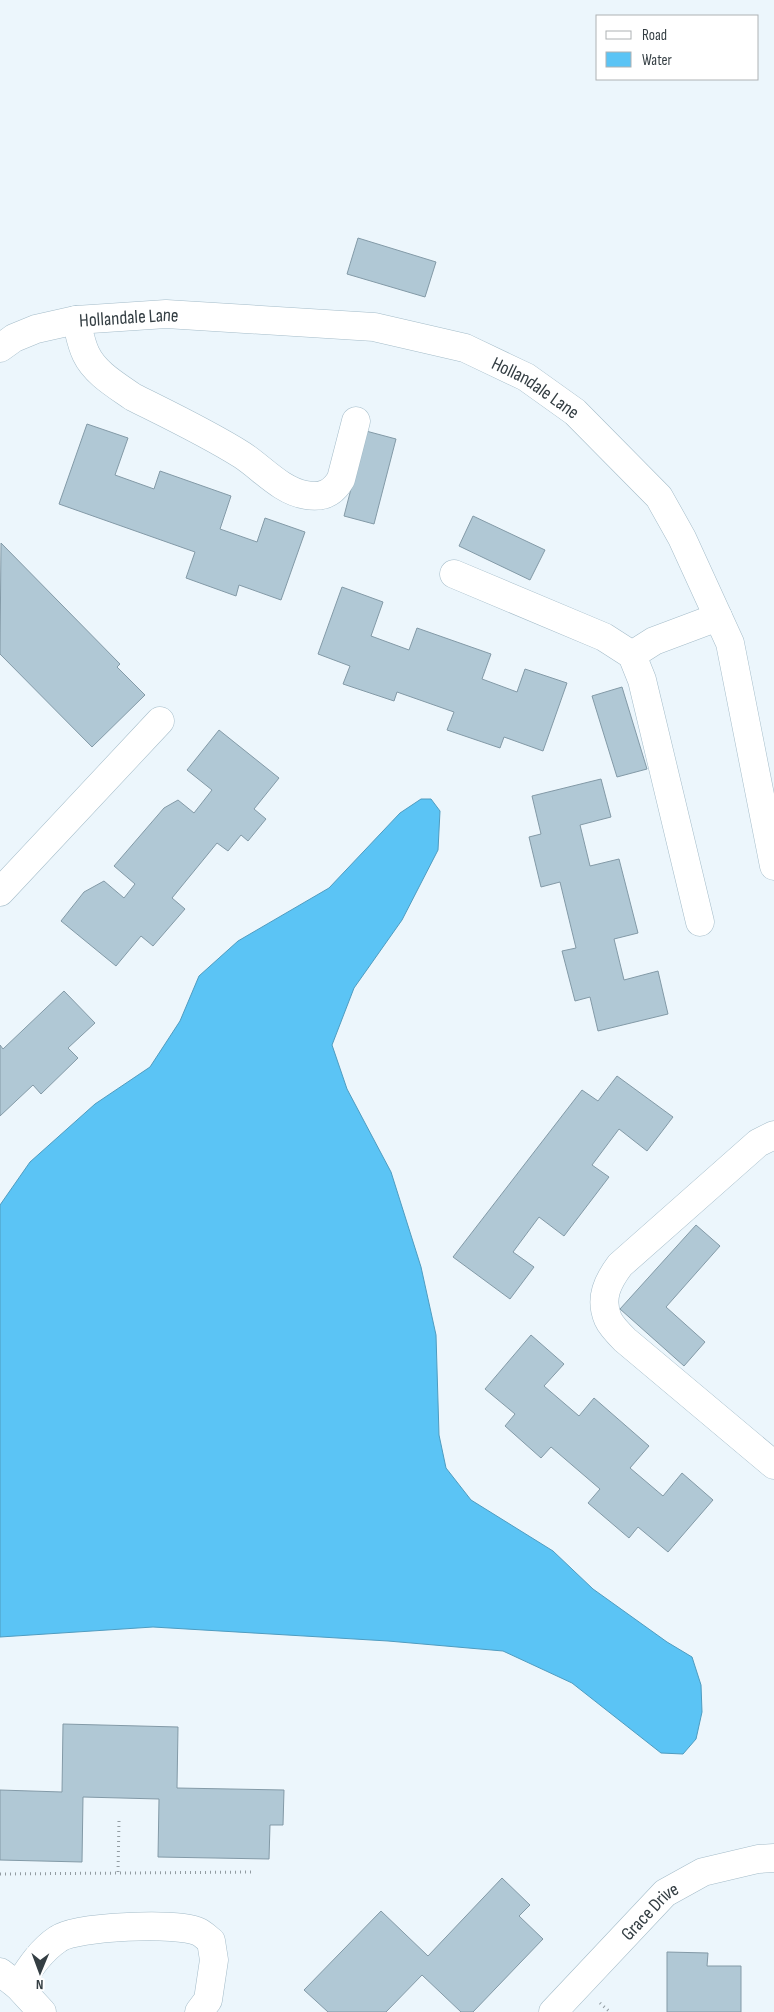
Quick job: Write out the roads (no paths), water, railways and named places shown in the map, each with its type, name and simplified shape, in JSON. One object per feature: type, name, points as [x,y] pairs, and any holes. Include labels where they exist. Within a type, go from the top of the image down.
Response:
[{"type":"street","name":"Hollandale Lane","points":[[0,348],[22,335],[76,320],[95,317],[166,314],[374,327],[465,348],[526,377],[575,412],[659,497],[682,538],[730,643],[774,866]]},
{"type":"street","points":[[76,320],[86,355],[94,366],[117,386],[240,454],[280,484],[304,495],[318,496],[329,493],[336,487],[340,479],[356,421]]},
{"type":"street","points":[[454,574],[604,637],[632,655],[642,680],[700,922]]},
{"type":"street","points":[[632,655],[654,641],[718,617]]},
{"type":"street","points":[[0,892],[160,721]]},
{"type":"street","points":[[774,1135],[758,1143],[620,1265],[607,1282],[604,1305],[608,1320],[625,1340],[774,1466]]},
{"type":"street","name":"Grace Drive","points":[[553,2012],[665,1893],[702,1872],[758,1859],[774,1858]]},
{"type":"street","points":[[42,2012],[9,1979],[37,1958],[59,1938],[90,1929],[169,1927],[198,1931],[212,1940],[214,1960],[208,2000],[198,2012]]},
{"type":"water","points":[[421,799],[431,799],[440,811],[438,850],[402,920],[354,988],[332,1045],[347,1089],[391,1172],[421,1267],[436,1335],[439,1435],[446,1468],[471,1500],[553,1551],[593,1589],[667,1642],[692,1657],[701,1685],[702,1712],[696,1739],[683,1754],[661,1753],[572,1683],[503,1651],[388,1641],[153,1627],[0,1637],[0,1205],[30,1162],[95,1104],[150,1067],[180,1021],[199,976],[238,941],[329,888],[400,813]]}]
